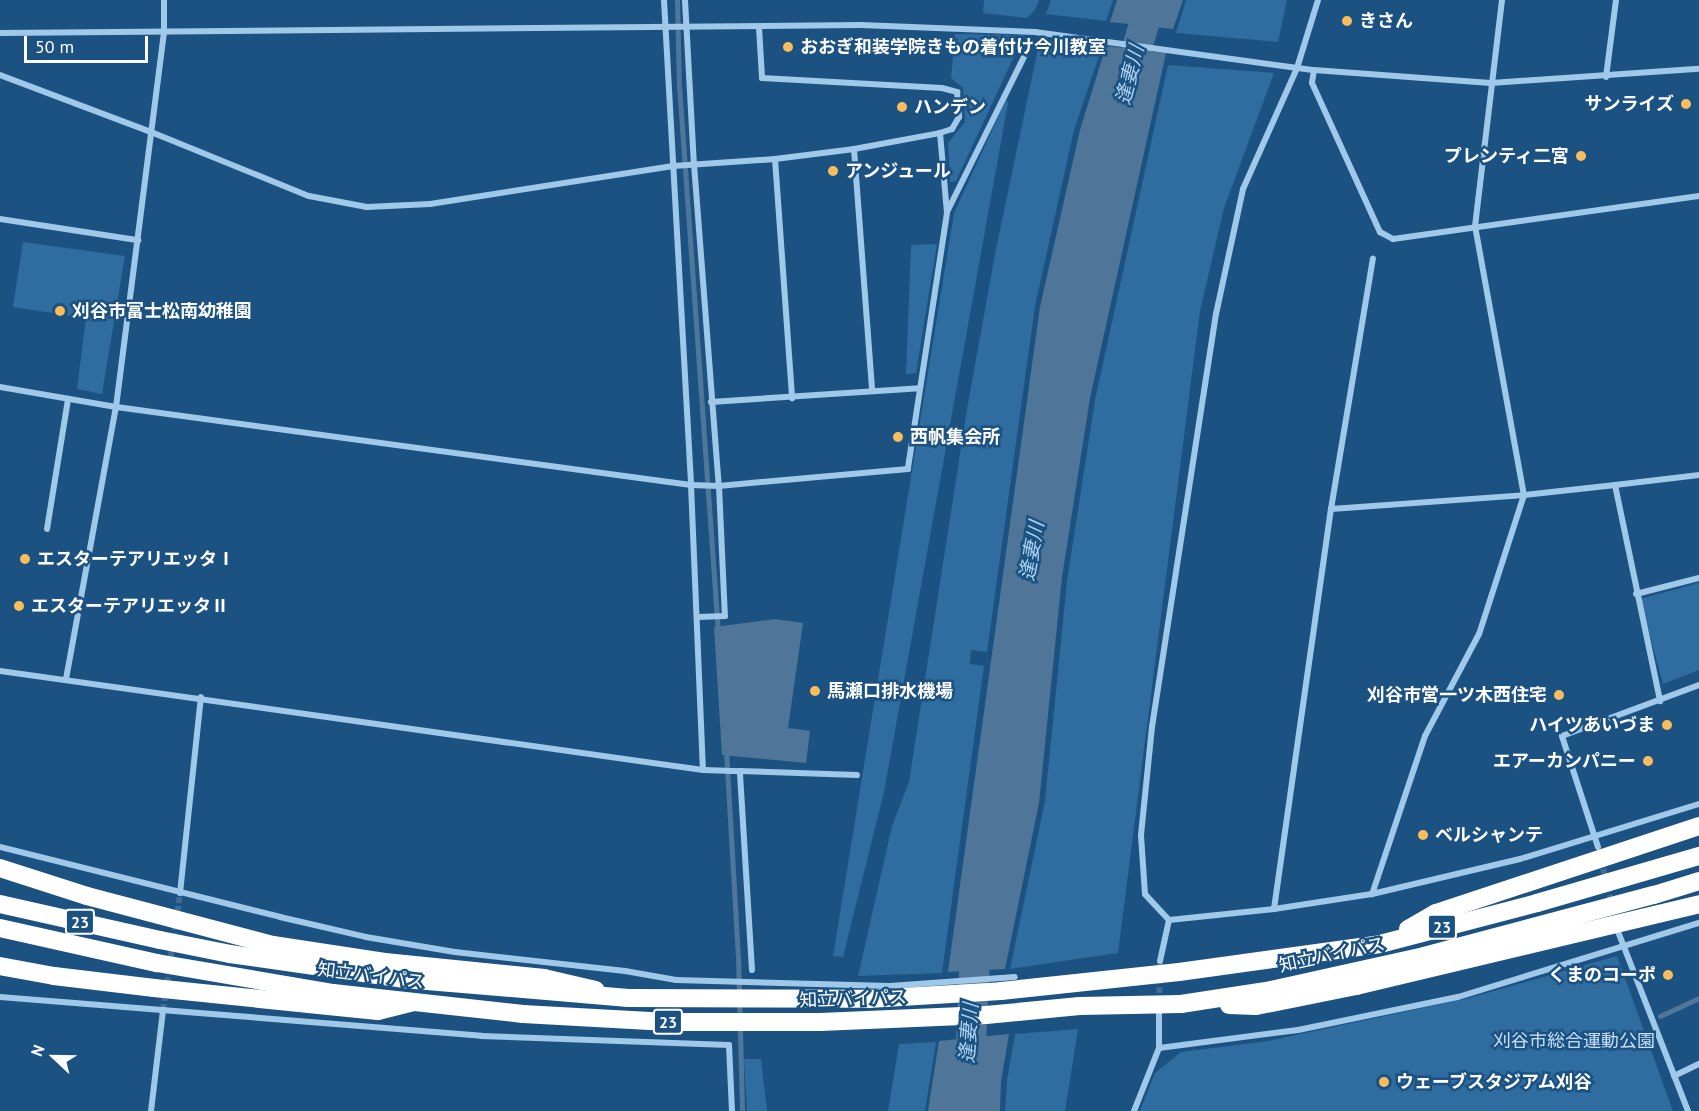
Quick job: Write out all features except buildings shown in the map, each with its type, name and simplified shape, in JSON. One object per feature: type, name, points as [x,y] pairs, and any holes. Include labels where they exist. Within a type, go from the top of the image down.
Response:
[{"type":"highway","points":[[1380,944],[1436,913],[1699,826]]},
{"type":"highway","name":"知立バイパス","points":[[0,904],[242,956],[403,979],[628,998],[868,999],[1001,991],[1179,972],[1380,944],[1537,903],[1699,856]]},
{"type":"highway","points":[[0,868],[87,896],[273,945],[385,962],[544,978],[628,998]]},
{"type":"highway","name":"知立バイパス","points":[[0,928],[157,963],[333,993],[523,1014],[668,1022],[820,1022],[986,1015],[1080,1006],[1181,1004],[1271,990],[1424,956],[1699,881]]},
{"type":"highway","name":"23","points":[[1181,1004],[1256,1006],[1367,983],[1699,904]]},
{"type":"highway","points":[[0,966],[54,976],[154,988],[378,1011],[413,1002]]},
{"type":"street","points":[[66,679],[116,407],[164,31],[164,0]]},
{"type":"street","points":[[664,0],[698,617],[704,770]]},
{"type":"street","points":[[685,0],[694,164],[719,486],[725,616],[698,617]]},
{"type":"street","points":[[1169,920],[1145,894],[1141,835],[1152,727],[1216,314],[1243,189],[1297,68],[1318,0]]},
{"type":"street","points":[[1372,894],[1425,736],[1479,634],[1524,495],[1475,226],[1502,0]]},
{"type":"street","points":[[1606,77],[1616,0]]},
{"type":"street","points":[[0,33],[861,25],[1035,32],[1314,70],[1491,83],[1699,69]]},
{"type":"street","points":[[0,75],[151,132],[309,196],[367,207],[430,204],[673,166],[775,159],[854,149],[940,133],[952,129],[959,117],[957,92],[942,88],[762,78],[759,27]]},
{"type":"street","points":[[947,213],[1024,57]]},
{"type":"street","points":[[1314,70],[1312,83],[1380,232],[1393,239],[1699,196]]},
{"type":"street","points":[[0,387],[116,407],[691,485],[719,486],[908,469],[947,213],[940,133]]},
{"type":"street","points":[[854,149],[872,391]]},
{"type":"street","points":[[775,159],[792,398]]},
{"type":"street","points":[[0,219],[138,240]]},
{"type":"street","points":[[1274,909],[1331,509],[1373,258]]},
{"type":"street","points":[[711,402],[920,388]]},
{"type":"street","points":[[47,529],[68,399]]},
{"type":"street","points":[[1331,509],[1524,495],[1699,476]]},
{"type":"street","points":[[1615,485],[1660,701]]},
{"type":"street","points":[[1636,594],[1699,578]]},
{"type":"street","points":[[0,671],[201,697],[704,770],[857,775]]},
{"type":"street","points":[[1598,847],[1563,736],[1699,685]]},
{"type":"street","points":[[180,892],[201,697]]},
{"type":"street","points":[[740,771],[752,970]]},
{"type":"street","points":[[1169,920],[1274,909],[1372,894],[1520,859],[1699,804]]},
{"type":"street","points":[[0,846],[366,937],[455,952],[625,971],[676,980],[890,986],[1015,977]]},
{"type":"street","points":[[1160,961],[1169,920]]},
{"type":"street","points":[[1159,1048],[1298,1030],[1458,997],[1699,923]]},
{"type":"street","points":[[1617,929],[1622,947],[1688,1111]]},
{"type":"street","points":[[0,997],[481,1036],[729,1045],[732,1111]]},
{"type":"street","points":[[151,1111],[163,1010]]},
{"type":"street","points":[[1134,1111],[1159,1048],[1159,1012]]},
{"type":"street","points":[[1674,1076],[1699,1064]]},
{"type":"green space","points":[[984,0],[1039,0],[1035,10],[1027,18],[983,13]]},
{"type":"green space","points":[[1051,0],[1113,0],[1106,21],[1046,14]]},
{"type":"green space","points":[[1186,0],[1287,0],[1278,42],[1176,33]]},
{"type":"green space","points":[[955,34],[1024,35],[956,181],[950,182],[948,143],[965,122],[963,88],[951,78]]},
{"type":"green space","points":[[1040,39],[1102,47],[1074,130],[1035,306],[987,652],[971,650],[970,664],[984,666],[942,973],[858,976],[892,826],[909,782],[967,409],[996,249]]},
{"type":"green space","points":[[1168,65],[1274,73],[1224,208],[1200,311],[1118,953],[1010,969],[1045,801],[1067,581],[1095,400]]},
{"type":"green space","points":[[1006,100],[1008,103],[884,792],[843,957],[833,956],[954,213]]},
{"type":"green space","points":[[23,242],[125,256],[102,394],[77,389],[86,318],[13,307]]},
{"type":"green space","points":[[937,244],[916,373],[906,374],[911,245]]},
{"type":"green space","points":[[1699,583],[1699,670],[1663,684],[1640,599]]},
{"type":"green space","name":"刈谷市総合運動公園","points":[[1617,956],[1673,1111],[1140,1111],[1155,1073],[1181,1052],[1268,1041],[1469,998]]},
{"type":"green space","points":[[1078,1029],[1065,1111],[1005,1111],[1007,1080],[1015,1034]]},
{"type":"green space","points":[[936,1042],[925,1111],[888,1111],[899,1044]]},
{"type":"green space","points":[[744,1059],[761,1059],[767,1111],[747,1111]]},
{"type":"water","points":[[1117,0],[1183,0],[1173,29],[1110,22]]},
{"type":"water","points":[[1106,46],[1166,53],[1090,398],[1062,577],[1039,803],[1005,969],[948,972],[1040,307],[1080,130]]},
{"type":"water","points":[[775,619],[803,623],[788,728],[810,731],[806,763],[722,755],[714,627]]},
{"type":"water","points":[[1009,1034],[1001,1082],[1000,1111],[928,1111],[939,1041]]},
{"type":"waterway","points":[[677,0],[679,85],[718,633]]},
{"type":"waterway","name":"逢妻川","points":[[1125,89],[1151,0]]},
{"type":"waterway","points":[[726,750],[738,956],[742,1111]]},
{"type":"waterway","name":"逢妻川","points":[[964,1111],[970,1065],[976,931]]},
{"type":"waterway","points":[[1660,1016],[1699,998]]},
{"type":"tunnel","points":[[1601,860],[1612,905]]},
{"type":"tunnel","points":[[163,1010],[180,893]]},
{"type":"tunnel","points":[[1159,1002],[1160,961]]},
{"type":"place","name":"きさん","points":[[1347,21]]},
{"type":"place","name":"おおぎ和装学院きもの着付け今川教室","points":[[788,47]]},
{"type":"place","name":"サンライズ","points":[[1686,104]]},
{"type":"place","name":"ハンデン","points":[[902,107]]},
{"type":"place","name":"プレンティ二宮","points":[[1581,156]]},
{"type":"place","name":"アンジュール","points":[[833,171]]},
{"type":"place","name":"刈谷市富士松南幼稚園","points":[[60,311]]},
{"type":"place","name":"西帆集会所","points":[[898,437]]},
{"type":"place","name":"エスターテアリエッタⅠ","points":[[25,559]]},
{"type":"place","name":"エスターテアリエッタⅡ","points":[[19,606]]},
{"type":"place","name":"馬瀬口排水機場","points":[[815,691]]},
{"type":"place","name":"刈谷市営一ツ木西住宅","points":[[1559,695]]},
{"type":"place","name":"ハイツあいづま","points":[[1667,725]]},
{"type":"place","name":"エアーカンパニー","points":[[1648,761]]},
{"type":"place","name":"ベルシャンテ","points":[[1423,835]]},
{"type":"place","name":"くまのコーポ","points":[[1668,975]]},
{"type":"place","name":"ウェーブスタジアム刈谷","points":[[1384,1082]]}]
